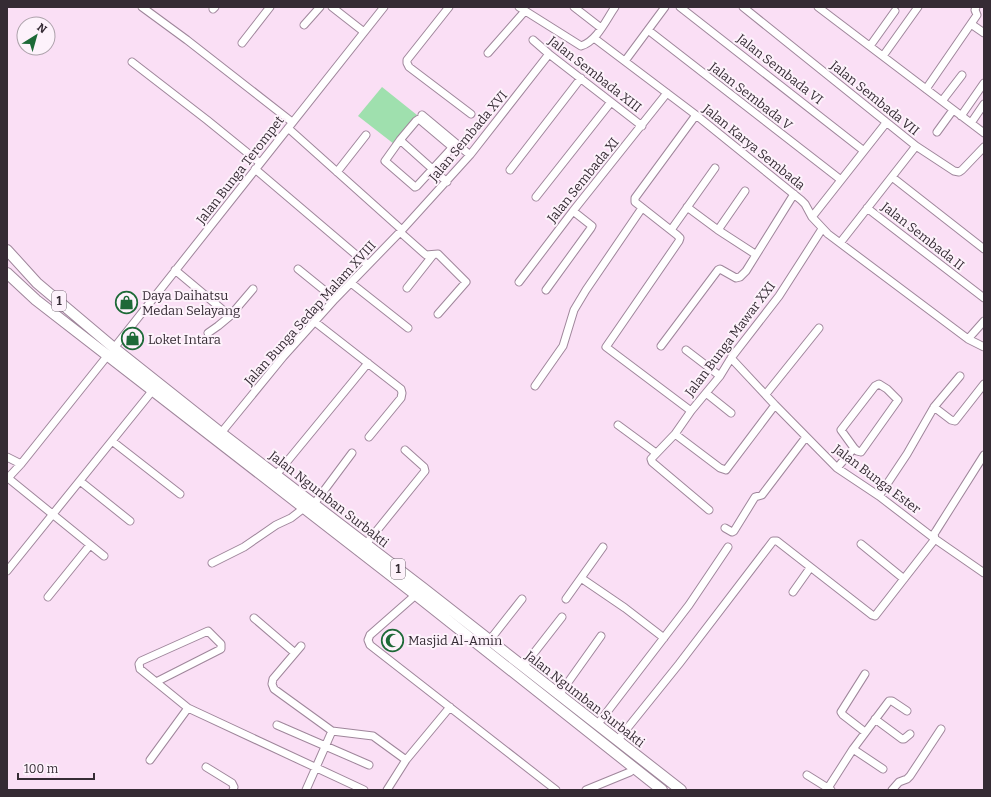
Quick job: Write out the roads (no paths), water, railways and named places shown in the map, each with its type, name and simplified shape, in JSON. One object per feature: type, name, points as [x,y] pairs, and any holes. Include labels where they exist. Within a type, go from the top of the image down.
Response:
[{"type":"highway","name":"Jalan Ngumban Surbakti","points":[[7,250],[37,283],[153,390],[304,508],[489,641],[681,790]]},
{"type":"highway","name":"Jalan Ngumban Surbakti","points":[[7,273],[36,300],[111,351],[366,544],[419,592],[662,790]]},
{"type":"street","points":[[142,7],[187,40],[290,125],[337,172],[426,255],[439,255],[466,282],[438,314]]},
{"type":"street","points":[[242,43],[270,7]]},
{"type":"street","points":[[304,25],[320,7]]},
{"type":"street","points":[[332,7],[364,32]]},
{"type":"street","name":"Jalan Bunga Terompet","points":[[7,478],[21,464],[384,7]]},
{"type":"street","points":[[449,7],[407,60],[407,64],[471,114]]},
{"type":"street","points":[[519,7],[579,46],[584,46],[594,38],[615,7]]},
{"type":"street","points":[[574,7],[601,28]]},
{"type":"street","points":[[625,61],[665,7]]},
{"type":"street","name":"Jalan Sembada VI","points":[[680,7],[864,151]]},
{"type":"street","name":"Jalan Sembada VII","points":[[743,7],[916,146],[840,242]]},
{"type":"street","points":[[818,7],[826,9],[870,46],[984,133]]},
{"type":"street","points":[[883,56],[918,7]]},
{"type":"street","points":[[926,89],[977,15],[975,10],[976,7]]},
{"type":"street","points":[[870,46],[895,11]]},
{"type":"street","points":[[488,53],[526,12]]},
{"type":"street","points":[[971,24],[984,33]]},
{"type":"street","name":"Jalan Sembada V","points":[[648,30],[841,180]]},
{"type":"street","name":"Jalan Karya Sembada","points":[[594,38],[696,115],[794,194],[805,204],[812,217],[822,229],[968,339],[984,347]]},
{"type":"street","name":"Jalan Sembada XIII","points":[[534,40],[642,126]]},
{"type":"street","name":"Jalan Sembada XVI","points":[[401,231],[470,155],[550,54]]},
{"type":"street","points":[[132,62],[207,120],[368,265]]},
{"type":"street","points":[[942,101],[962,75]]},
{"type":"street","points":[[510,170],[580,78]]},
{"type":"street","points":[[962,116],[984,83]]},
{"type":"street","name":"Jalan Sembada XI","points":[[518,282],[667,93]]},
{"type":"street","points":[[536,197],[611,102]]},
{"type":"street","points":[[971,123],[984,104]]},
{"type":"street","points":[[937,132],[953,110]]},
{"type":"street","points":[[422,115],[470,155]]},
{"type":"street","points":[[691,411],[606,347],[679,241],[679,237],[635,202],[636,195],[696,115]]},
{"type":"street","points":[[419,119],[451,148],[432,168],[415,187],[385,162],[385,159],[400,140],[419,119]]},
{"type":"street","points":[[812,217],[886,123]]},
{"type":"street","points":[[337,172],[366,135]]},
{"type":"street","points":[[400,140],[447,182]]},
{"type":"street","points":[[916,146],[957,172],[962,170],[984,147]]},
{"type":"street","points":[[671,230],[715,168]]},
{"type":"street","points":[[892,177],[984,249]]},
{"type":"street","points":[[718,230],[745,191]]},
{"type":"street","points":[[661,346],[718,270],[723,269],[738,278],[746,271],[755,254],[794,194]]},
{"type":"street","points":[[687,207],[718,230],[755,254]]},
{"type":"street","points":[[535,386],[563,346],[574,310],[586,290],[642,208]]},
{"type":"street","name":"Jalan Sembada II","points":[[867,208],[984,298]]},
{"type":"street","points":[[546,290],[592,226],[573,211]]},
{"type":"street","name":"Jalan Bunga Mawar XXI","points":[[654,456],[674,434],[720,376],[779,296],[822,229]]},
{"type":"street","name":"Jalan Bunga Sedap Malam XVIII","points":[[221,433],[283,357],[335,299],[401,231]]},
{"type":"street","points":[[408,288],[433,255]]},
{"type":"street","points":[[298,269],[335,299]]},
{"type":"street","points":[[175,270],[230,316]]},
{"type":"street","points":[[351,283],[408,328]]},
{"type":"street","points":[[208,333],[230,316],[253,289]]},
{"type":"street","points":[[968,339],[984,321]]},
{"type":"street","points":[[315,322],[401,389],[401,398],[369,437]]},
{"type":"street","points":[[766,394],[819,328]]},
{"type":"street","points":[[686,350],[720,376]]},
{"type":"street","name":"Jalan Bunga Ester","points":[[732,358],[775,405],[837,468],[879,496],[935,539],[984,573]]},
{"type":"street","points":[[276,475],[368,363]]},
{"type":"street","points":[[879,496],[907,454],[934,407],[960,376]]},
{"type":"street","points":[[879,384],[898,400],[861,452],[854,448],[842,430],[875,386],[879,384]]},
{"type":"street","points":[[934,407],[951,420],[955,421],[984,384]]},
{"type":"street","points":[[7,571],[153,390]]},
{"type":"street","points":[[706,393],[731,413]]},
{"type":"street","points":[[674,434],[720,468],[726,470],[775,405]]},
{"type":"street","points":[[618,425],[654,456],[652,462],[708,510]]},
{"type":"street","points":[[725,528],[732,532],[734,531],[755,497],[762,495],[806,437]]},
{"type":"street","points":[[112,441],[180,494]]},
{"type":"street","points":[[837,468],[854,448]]},
{"type":"street","points":[[366,544],[425,471],[424,467],[405,450]]},
{"type":"street","points":[[314,504],[352,453]]},
{"type":"street","points":[[617,741],[679,664],[773,541],[777,541],[874,616],[935,539],[934,534],[984,456]]},
{"type":"street","points":[[7,457],[21,464]]},
{"type":"street","points":[[7,478],[104,556]]},
{"type":"street","points":[[80,481],[130,521]]},
{"type":"street","points":[[212,564],[244,547],[276,525],[291,518],[304,508]]},
{"type":"street","points":[[861,544],[904,579]]},
{"type":"street","points":[[48,597],[90,545]]},
{"type":"street","points":[[566,598],[603,547]]},
{"type":"street","points":[[597,725],[689,605],[728,547]]},
{"type":"street","points":[[793,592],[810,568]]},
{"type":"street","points":[[581,578],[664,638]]},
{"type":"street","points":[[419,592],[370,636],[368,640],[370,646],[556,790]]},
{"type":"street","points":[[489,641],[522,598]]},
{"type":"street","points":[[523,667],[562,617]]},
{"type":"street","points":[[254,618],[295,653]]},
{"type":"street","points":[[156,682],[221,649],[221,644],[210,632],[205,631],[141,662],[139,664],[140,669],[156,682],[188,708],[364,790]]},
{"type":"street","points":[[559,695],[601,636]]},
{"type":"street","points":[[301,646],[273,679],[272,686],[274,690],[332,731],[373,736],[406,760]]},
{"type":"street","points":[[865,674],[842,712],[843,715],[865,732]]},
{"type":"street","points":[[807,775],[829,789],[853,748],[890,700],[907,711]]},
{"type":"street","points":[[387,790],[406,760],[450,707]]},
{"type":"street","points":[[150,760],[188,708]]},
{"type":"street","points":[[875,719],[902,739],[905,739],[910,734]]},
{"type":"street","points":[[277,725],[369,765]]},
{"type":"street","points":[[892,790],[899,782],[910,776],[941,729]]},
{"type":"street","points":[[306,790],[332,731]]},
{"type":"street","points":[[853,748],[883,769]]},
{"type":"street","points":[[206,767],[232,783],[234,787],[233,790]]},
{"type":"street","points":[[586,790],[630,772],[634,768]]},
{"type":"place","name":"Daya Daihatsu Medan Selayang","points":[[126,302]]},
{"type":"place","name":"Loket Intara","points":[[133,339]]},
{"type":"place","name":"Masjid Al-Amin","points":[[392,640]]}]
